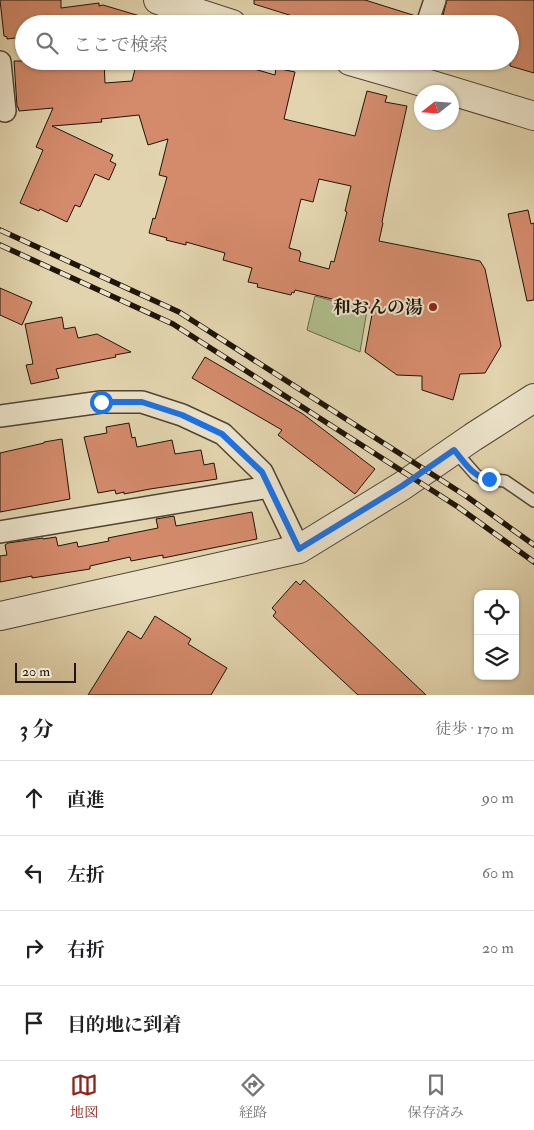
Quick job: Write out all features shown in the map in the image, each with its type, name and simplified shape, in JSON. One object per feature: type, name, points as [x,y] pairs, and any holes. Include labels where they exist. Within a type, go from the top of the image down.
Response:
[{"type":"street","points":[[158,0],[204,15]]},
{"type":"street","points":[[430,15],[435,0]]},
{"type":"street","points":[[0,62],[5,111]]},
{"type":"street","points":[[412,70],[534,116]]},
{"type":"street","points":[[0,616],[299,549],[402,486],[534,398]]},
{"type":"street","points":[[0,416],[101,402],[142,402],[182,415],[222,434],[262,472],[299,549]]},
{"type":"street","points":[[0,532],[269,487]]},
{"type":"lane","points":[[454,450],[476,475],[483,479],[505,481],[534,501]]},
{"type":"green space","points":[[315,296],[367,310],[360,352],[307,330]]},
{"type":"building","points":[[0,0],[61,0],[61,8],[99,3],[99,6],[103,5],[137,15],[15,15],[15,38],[7,39],[4,36]]},
{"type":"building","points":[[254,0],[365,0],[413,15],[289,15],[254,4]]},
{"type":"building","points":[[447,0],[534,0],[534,73],[519,69],[519,15],[443,15]]},
{"type":"building","points":[[14,61],[15,70],[104,70],[105,83],[132,81],[135,70],[258,70],[275,75],[276,70],[295,72],[284,119],[355,136],[367,91],[387,96],[385,102],[407,106],[379,241],[480,261],[485,269],[501,346],[485,373],[460,374],[453,400],[422,390],[422,376],[397,375],[365,352],[373,309],[295,290],[291,295],[257,287],[258,284],[248,282],[252,268],[223,260],[225,253],[186,242],[186,245],[166,240],[167,238],[149,233],[167,177],[159,175],[168,139],[148,145],[139,115],[101,119],[102,122],[52,126],[113,155],[110,161],[116,164],[109,180],[95,174],[80,207],[75,205],[67,222],[40,209],[39,211],[20,203],[43,150],[36,147],[53,108],[19,111],[17,107]],"holes":[[[319,179],[351,186],[345,211],[347,212],[334,262],[331,261],[329,269],[299,261],[300,251],[289,248],[301,199],[313,202]]]},
{"type":"building","points":[[528,210],[531,224],[534,223],[534,300],[527,301],[508,214]]},
{"type":"building","points":[[0,288],[32,302],[22,325],[0,315]]},
{"type":"building","points":[[62,317],[64,329],[75,327],[78,338],[97,334],[131,352],[115,355],[116,357],[56,369],[59,378],[31,384],[26,365],[33,364],[25,324]]},
{"type":"building","points":[[205,357],[303,414],[375,469],[355,494],[278,435],[282,430],[192,378]]},
{"type":"building","points":[[129,423],[132,438],[135,437],[137,447],[172,440],[175,454],[201,450],[204,465],[214,463],[217,479],[124,494],[124,492],[116,494],[115,490],[98,493],[84,437],[107,433],[106,427]]},
{"type":"building","points":[[62,439],[70,499],[0,512],[0,453]]},
{"type":"building","points":[[252,512],[257,539],[163,558],[163,555],[131,561],[130,557],[90,566],[90,569],[0,582],[0,556],[7,555],[5,545],[8,543],[56,537],[58,546],[77,542],[78,547],[109,541],[108,538],[158,528],[156,519],[174,516],[176,526]]},
{"type":"building","points":[[304,580],[426,695],[358,695],[273,616],[276,612],[272,608],[296,581],[300,585]]},
{"type":"building","points":[[155,616],[191,639],[188,644],[227,668],[211,695],[88,695],[128,631],[141,639]]},
{"type":"railway","points":[[0,230],[179,312],[466,496],[534,545]]},
{"type":"railway","points":[[0,245],[173,324],[458,507],[534,562]]},
{"type":"place","name":"和おんの湯","points":[[433,307]]},
{"type":"route","points":[[101,402],[142,402],[182,415],[222,434],[262,472],[299,549],[402,486],[454,450],[476,475],[483,479],[489,479]]}]
